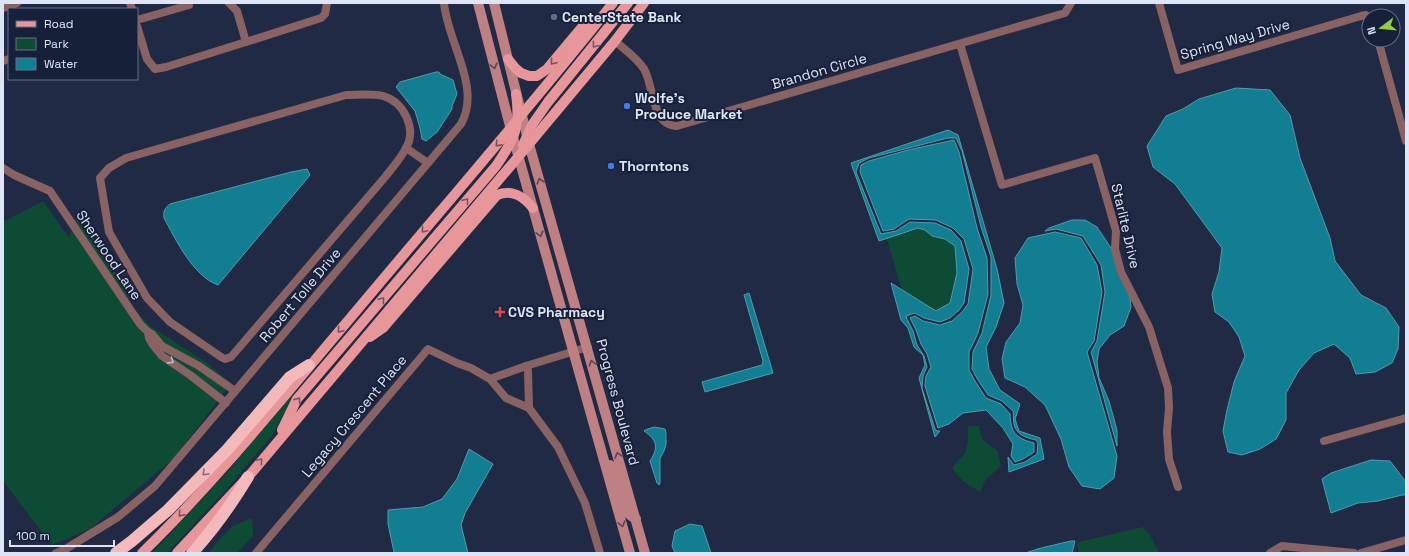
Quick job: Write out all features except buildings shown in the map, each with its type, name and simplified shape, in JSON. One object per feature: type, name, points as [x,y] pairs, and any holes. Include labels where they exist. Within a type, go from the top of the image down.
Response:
[{"type":"highway","points":[[116,553],[168,510],[228,450],[290,377],[310,365]]},
{"type":"highway","points":[[192,553],[229,507],[248,477]]},
{"type":"main road","name":"Progress Boulevard","points":[[478,3],[532,208],[630,553]]},
{"type":"main road","name":"Progress Boulevard","points":[[494,3],[516,94],[520,118],[528,140],[588,347],[645,553]]},
{"type":"main road","points":[[142,553],[174,522],[244,443],[310,365],[512,134],[517,128],[520,118],[613,3]]},
{"type":"main road","points":[[528,140],[532,125],[548,102],[628,3]]},
{"type":"main road","points":[[177,553],[248,477],[518,156],[528,140],[615,42],[644,3]]},
{"type":"main road","points":[[508,59],[521,73],[529,76],[537,76],[547,69],[582,26],[601,19]]},
{"type":"main road","points":[[273,446],[297,400],[490,173],[505,154],[512,134]]},
{"type":"main road","points":[[359,345],[383,328],[497,195],[512,192],[526,200],[532,208]]},
{"type":"main road","points":[[580,379],[586,386],[608,462],[616,477],[624,508],[636,519]]},
{"type":"street","points":[[3,8],[16,3]]},
{"type":"street","points":[[229,3],[237,11],[246,42]]},
{"type":"street","points":[[138,30],[146,59],[155,69],[166,67],[321,18],[324,14],[327,3]]},
{"type":"street","name":"Robert Tolle Drive","points":[[56,553],[64,550],[118,517],[155,486],[461,124],[468,107],[467,88],[444,3]]},
{"type":"street","name":"Brandon Circle","points":[[615,42],[636,59],[643,67],[648,76],[660,116],[666,123],[677,126],[1065,13],[1071,3]]},
{"type":"street","name":"Spring Way Drive","points":[[1159,3],[1178,70],[1361,19]]},
{"type":"street","points":[[138,20],[189,5]]},
{"type":"street","name":"Starlite Drive","points":[[960,44],[1002,186],[1095,158],[1116,231],[1115,249],[1121,272],[1149,327],[1168,388],[1169,407],[1167,432],[1169,459],[1178,487]]},
{"type":"street","points":[[1380,48],[1406,141]]},
{"type":"street","points":[[346,95],[383,96],[397,104],[406,116],[408,123],[410,138],[406,148],[386,176],[231,357],[225,359],[170,322],[147,298],[109,232],[100,178],[109,168],[126,158],[346,95]]},
{"type":"street","points":[[406,148],[428,163]]},
{"type":"street","name":"Sherwood Lane","points":[[3,168],[14,175],[50,191],[140,324],[152,334],[162,346],[199,366],[236,392]]},
{"type":"street","name":"Sherwood Lane","points":[[148,332],[149,338],[153,345],[162,356],[190,375],[226,403]]},
{"type":"street","points":[[490,379],[588,347]]},
{"type":"street","name":"Legacy Crescent Place","points":[[256,553],[428,349],[471,368],[490,379],[506,398],[530,408]]},
{"type":"street","points":[[526,366],[528,371],[530,408],[558,447],[585,503],[600,553]]},
{"type":"street","points":[[1324,441],[1406,418]]},
{"type":"street","points":[[1361,553],[1380,550],[1406,540]]},
{"type":"street","points":[[1270,553],[1282,546],[1354,553]]},
{"type":"green space","points":[[43,201],[69,238],[78,212],[121,283],[134,309],[150,326],[207,363],[231,383],[175,457],[90,529],[52,545],[3,481],[3,222]]},
{"type":"green space","points":[[918,228],[925,230],[932,236],[945,239],[955,246],[957,273],[950,303],[936,311],[902,290],[887,240],[887,238]]},
{"type":"green space","points":[[292,395],[294,396],[271,437],[226,490],[167,553],[152,553],[231,468]]},
{"type":"green space","points":[[968,426],[979,426],[984,441],[997,450],[1001,466],[986,479],[980,492],[963,481],[952,468],[965,453],[968,440]]},
{"type":"green space","points":[[252,518],[253,536],[237,553],[209,553],[217,542],[233,526]]},
{"type":"green space","points":[[1143,527],[1150,535],[1159,553],[1079,553],[1077,546],[1079,542]]},
{"type":"water","points":[[439,72],[440,74],[453,80],[457,94],[452,109],[437,132],[426,141],[422,139],[415,111],[396,87],[400,82]]},
{"type":"water","points":[[1236,88],[1270,90],[1290,115],[1300,158],[1330,238],[1335,261],[1361,295],[1386,308],[1399,327],[1398,349],[1392,363],[1375,372],[1356,374],[1350,358],[1334,344],[1314,353],[1299,370],[1286,393],[1286,420],[1276,439],[1260,449],[1242,455],[1228,452],[1223,431],[1234,382],[1245,356],[1239,337],[1229,322],[1215,312],[1212,294],[1219,272],[1222,248],[1175,184],[1153,167],[1147,146],[1166,116],[1183,109],[1199,99]]},
{"type":"water","points":[[948,130],[958,135],[997,269],[1004,303],[996,327],[986,347],[989,369],[1000,390],[1020,404],[1015,419],[1019,431],[1040,438],[1044,459],[1009,472],[1008,457],[1014,465],[1025,462],[1037,454],[1038,443],[1036,440],[1026,437],[1017,431],[1014,424],[1013,411],[1002,401],[988,395],[972,369],[973,352],[982,333],[991,295],[991,257],[981,227],[962,151],[956,138],[948,138],[869,158],[859,163],[856,172],[881,234],[896,231],[910,222],[935,223],[951,230],[961,241],[969,269],[964,303],[959,310],[950,318],[940,322],[924,318],[915,313],[906,317],[913,331],[917,345],[924,356],[927,367],[923,376],[922,388],[935,429],[940,431],[935,437],[919,378],[925,365],[923,355],[914,347],[908,328],[901,320],[891,283],[936,311],[950,303],[957,273],[955,246],[945,239],[932,236],[925,230],[918,228],[879,241],[851,163]]},
{"type":"water","points":[[954,140],[959,152],[977,228],[987,258],[988,294],[978,333],[969,352],[969,370],[986,398],[1001,404],[1010,414],[1015,434],[1022,439],[1034,443],[1034,452],[1015,462],[1011,456],[1013,444],[1003,428],[986,410],[963,413],[949,424],[938,428],[925,386],[926,376],[931,367],[927,354],[910,318],[915,316],[923,321],[940,325],[952,321],[968,304],[973,269],[964,239],[953,228],[936,220],[909,219],[894,229],[883,231],[860,172],[861,165],[869,161],[908,150]]},
{"type":"water","points":[[307,169],[310,175],[218,285],[201,274],[193,266],[164,218],[165,210],[170,204]]},
{"type":"water","points":[[1072,220],[1085,220],[1097,227],[1111,248],[1130,298],[1131,307],[1124,326],[1110,335],[1099,349],[1097,362],[1099,378],[1109,401],[1117,430],[1117,446],[1091,352],[1097,341],[1105,292],[1101,265],[1083,236],[1056,229],[1045,231],[1049,228]]},
{"type":"water","points":[[1055,232],[1081,238],[1097,265],[1102,292],[1094,341],[1087,352],[1117,456],[1114,478],[1100,489],[1082,486],[1069,467],[1061,439],[1045,405],[1025,387],[1005,378],[1002,359],[1006,342],[1020,323],[1023,305],[1017,284],[1015,258],[1028,238]]},
{"type":"water","points":[[749,293],[773,373],[705,392],[702,382],[762,365],[763,361],[744,295]]},
{"type":"water","points":[[654,427],[665,429],[666,433],[666,444],[660,458],[659,485],[650,461],[655,452],[655,444],[652,438],[644,431]]},
{"type":"water","points":[[469,449],[493,464],[465,513],[461,525],[468,553],[393,553],[388,524],[388,510],[423,507],[442,499],[457,479]]},
{"type":"water","points":[[1371,460],[1390,461],[1406,482],[1406,495],[1378,501],[1358,503],[1331,513],[1322,479],[1331,473]]},
{"type":"water","points":[[690,524],[702,526],[711,553],[675,553],[672,546],[675,531]]},
{"type":"water","points":[[1075,541],[1072,553],[1025,553],[1041,548]]},
{"type":"place","name":"CenterState Bank","points":[[554,17]]},
{"type":"place","name":"Wolfe's Produce Market","points":[[627,106]]},
{"type":"place","name":"Thorntons","points":[[611,166]]},
{"type":"place","name":"CVS Pharmacy","points":[[500,312]]}]
